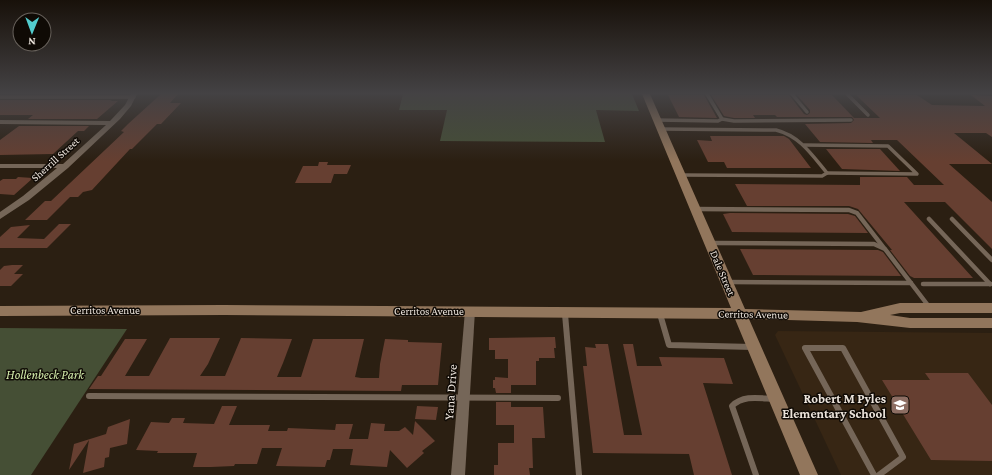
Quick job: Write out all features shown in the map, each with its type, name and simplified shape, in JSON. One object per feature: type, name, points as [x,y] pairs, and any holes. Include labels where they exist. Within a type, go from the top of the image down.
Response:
[{"type":"street","name":"Sherrill Street","points":[[0,216],[26,200],[112,123],[117,116]]},
{"type":"street","name":"Dale Street","points":[[655,116],[809,475]]},
{"type":"street","points":[[0,122],[112,123]]},
{"type":"street","points":[[0,166],[65,166]]},
{"type":"street","name":"Cerritos Avenue","points":[[857,317],[900,308],[992,308]]},
{"type":"street","name":"Cerritos Avenue","points":[[0,311],[470,311],[659,313],[857,317],[910,323],[992,323]]},
{"type":"street","name":"Yana Drive","points":[[458,475],[470,311]]},
{"type":"lane","points":[[659,125],[675,120],[851,120]]},
{"type":"lane","points":[[659,125],[776,130],[791,134],[804,145],[828,174]]},
{"type":"lane","points":[[681,175],[822,176],[828,174],[918,174],[888,146],[804,145]]},
{"type":"lane","points":[[695,209],[849,210],[856,213],[930,308]]},
{"type":"lane","points":[[929,219],[991,284]]},
{"type":"lane","points":[[952,219],[992,260]]},
{"type":"lane","points":[[710,243],[874,244],[885,249]]},
{"type":"lane","points":[[727,282],[911,283]]},
{"type":"lane","points":[[923,284],[991,284]]},
{"type":"lane","points":[[565,312],[579,475]]},
{"type":"lane","points":[[659,313],[669,345],[754,347]]},
{"type":"lane","points":[[874,475],[805,348],[843,348],[903,456],[879,475]]},
{"type":"lane","points":[[88,396],[558,398]]},
{"type":"lane","points":[[756,475],[732,406],[736,400],[745,398],[776,399]]},
{"type":"shaded area","name":"Robert M Pyles Elementary School","points":[[778,331],[992,333],[992,475],[841,475],[775,335]]},
{"type":"green space","points":[[446,116],[598,116],[605,142],[440,141]]},
{"type":"green space","name":"Hollenbeck Park","points":[[0,328],[127,329],[31,475],[0,475]]},
{"type":"building","points":[[32,116],[100,116],[97,119],[28,119]]},
{"type":"building","points":[[137,116],[168,116],[161,124],[157,124],[132,149],[130,149],[92,190],[83,192],[78,197],[70,197],[47,220],[25,220],[45,201],[51,201],[124,132],[121,131]]},
{"type":"building","points":[[716,116],[717,118],[679,117]]},
{"type":"building","points":[[725,116],[754,116],[755,118],[734,118]]},
{"type":"building","points":[[852,116],[854,118],[880,118],[878,116],[992,116],[992,137],[986,133],[954,133],[992,164],[949,164],[992,202],[992,249],[945,202],[904,202],[973,278],[914,278],[910,276],[890,250],[892,250],[858,209],[849,206],[747,206],[735,184],[860,185],[860,177],[907,177],[914,185],[944,185],[897,140],[871,140],[873,143],[820,142],[805,124],[851,123],[854,120],[852,117],[777,117]]},
{"type":"building","points":[[19,126],[89,126],[84,131],[78,131],[53,154],[0,155],[0,140]]},
{"type":"building","points":[[710,136],[784,136],[789,139],[811,168],[727,168],[724,162],[708,162],[697,140],[712,141]]},
{"type":"building","points":[[826,149],[880,149],[900,171],[842,169]]},
{"type":"building","points":[[319,162],[328,162],[327,165],[351,165],[347,174],[334,174],[331,183],[295,183],[303,166],[318,166]]},
{"type":"building","points":[[18,177],[33,178],[14,195],[0,194],[0,181],[3,179],[16,179]]},
{"type":"building","points":[[723,214],[848,214],[855,216],[868,233],[732,232]]},
{"type":"building","points":[[59,224],[71,224],[47,248],[0,248],[0,237],[11,227],[30,225],[17,238],[44,239]]},
{"type":"building","points":[[740,249],[878,250],[883,252],[901,276],[753,275]]},
{"type":"building","points":[[23,265],[14,274],[23,274],[11,286],[0,286],[0,270],[4,266]]},
{"type":"building","points":[[555,337],[555,358],[539,358],[539,361],[536,361],[536,385],[511,385],[511,393],[496,393],[495,388],[493,388],[493,380],[495,380],[495,377],[508,378],[508,359],[495,359],[495,350],[489,350],[489,338]]},
{"type":"building","points":[[170,338],[220,338],[208,364],[200,376],[225,376],[241,338],[292,339],[277,377],[301,377],[313,339],[364,339],[355,377],[361,378],[379,378],[385,339],[408,340],[408,342],[442,343],[438,385],[402,385],[401,391],[89,389],[98,376],[101,376],[125,339],[147,339],[125,376],[149,376]]},
{"type":"building","points":[[595,344],[608,344],[624,435],[642,435],[623,344],[633,344],[637,366],[662,366],[659,357],[724,358],[733,384],[703,383],[732,475],[694,475],[689,454],[593,453],[583,366],[587,366],[585,347],[596,348]]},
{"type":"building","points":[[925,373],[968,373],[992,405],[992,461],[931,460],[882,380],[930,380]]},
{"type":"building","points":[[496,402],[511,402],[511,407],[543,407],[545,438],[532,438],[533,468],[529,468],[530,475],[494,475],[494,465],[498,465],[498,443],[514,443],[514,425],[496,425]]},
{"type":"building","points":[[222,406],[237,406],[229,425],[270,425],[268,431],[287,431],[288,428],[335,430],[336,424],[353,424],[349,439],[368,439],[371,423],[385,424],[384,431],[399,431],[405,427],[413,435],[415,421],[435,441],[422,451],[424,453],[407,468],[390,450],[387,467],[350,465],[353,449],[333,449],[330,460],[327,460],[325,467],[276,466],[282,448],[262,448],[257,464],[193,467],[197,453],[157,453],[158,451],[136,450],[151,422],[169,423],[172,418],[185,418],[183,423],[214,424]]},
{"type":"building","points":[[417,406],[438,407],[436,420],[415,419]]},
{"type":"building","points":[[130,419],[127,444],[110,448],[109,457],[105,458],[104,467],[83,473],[89,440],[69,470],[74,444],[106,434],[108,427]]},
{"type":"place","name":"Robert M Pyles Elementary School","points":[[900,405]]}]
